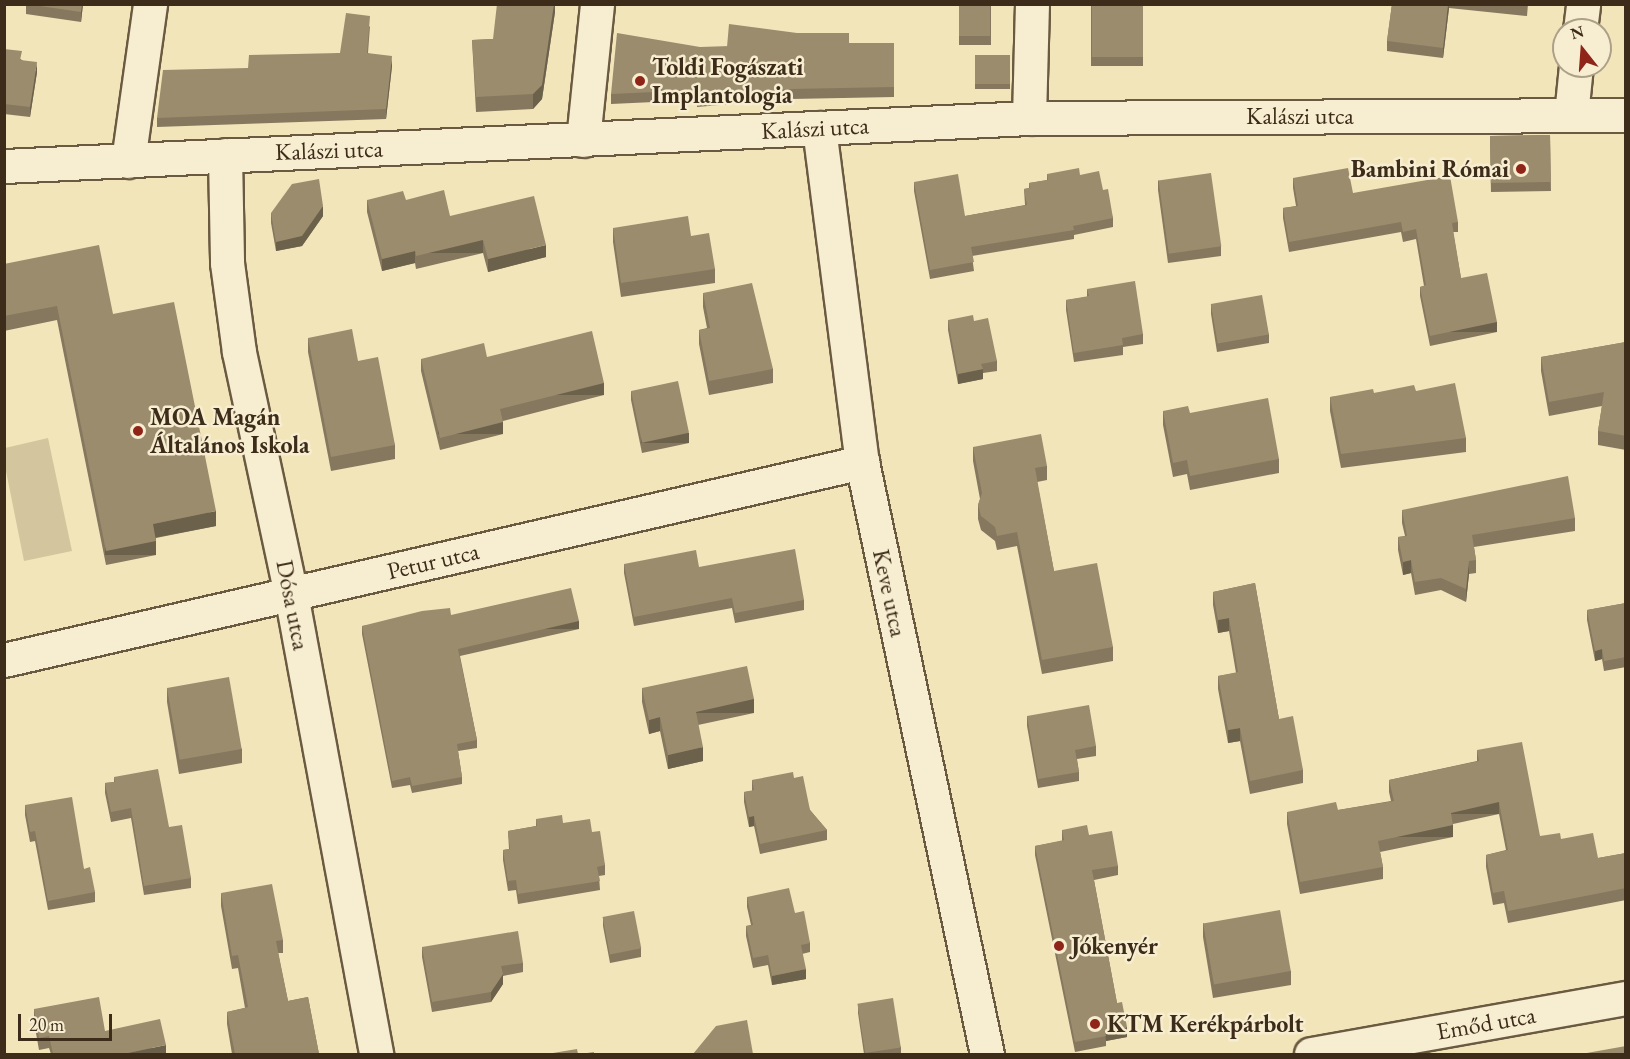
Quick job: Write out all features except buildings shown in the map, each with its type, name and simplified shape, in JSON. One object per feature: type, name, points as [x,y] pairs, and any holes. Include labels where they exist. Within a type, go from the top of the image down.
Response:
[{"type":"street","points":[[128,161],[150,4]]},
{"type":"street","points":[[583,140],[597,4]]},
{"type":"street","points":[[1029,118],[1032,4]]},
{"type":"street","points":[[1570,115],[1575,78]]},
{"type":"street","name":"Kalászi utca","points":[[4,166],[1029,118],[1626,115]]},
{"type":"street","name":"Keve utca","points":[[819,128],[862,462],[987,1054]]},
{"type":"street","name":"Dósa utca","points":[[225,155],[227,263],[233,312],[291,594],[376,1054]]},
{"type":"street","name":"Petur utca","points":[[4,660],[862,462]]},
{"type":"street","name":"Emőd utca","points":[[1311,1054],[1626,998]]},
{"type":"shaded area","points":[[48,438],[72,551],[24,561],[5,466],[5,448]]},
{"type":"place","name":"Toldi Fogászati Implantologia","points":[[640,81]]},
{"type":"place","name":"Bambini Római","points":[[1521,169]]},
{"type":"place","name":"MOA Magán Általános Iskola","points":[[138,431]]},
{"type":"place","name":"Jókenyér","points":[[1059,946]]},
{"type":"place","name":"KTM Kerékpárbolt","points":[[1095,1024]]}]
